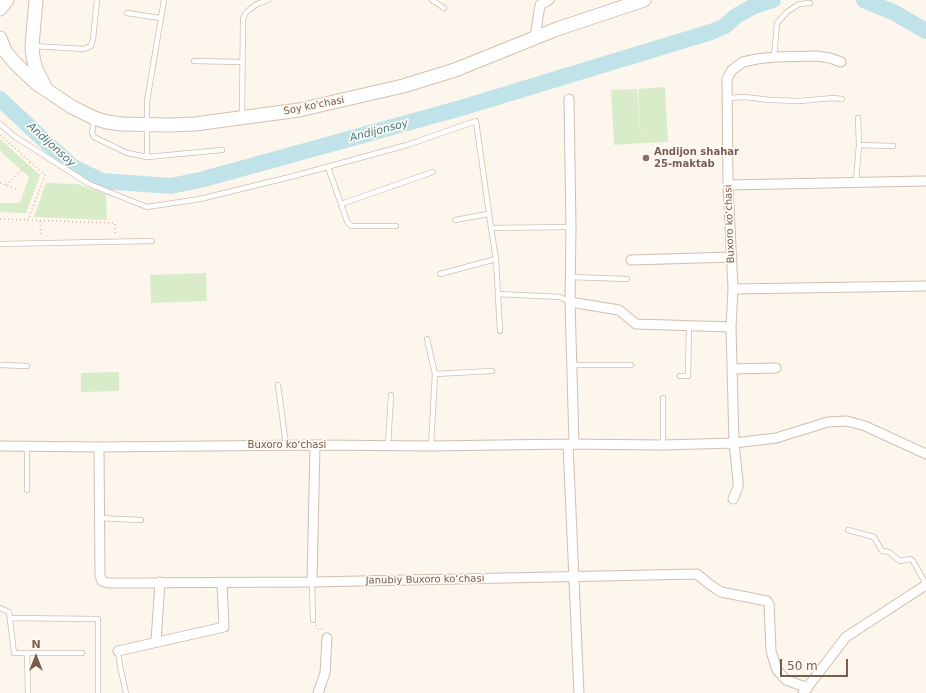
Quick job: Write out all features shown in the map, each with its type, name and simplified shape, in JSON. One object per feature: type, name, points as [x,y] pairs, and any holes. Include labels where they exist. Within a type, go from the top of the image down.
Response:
[{"type":"main road","points":[[0,9],[7,0]]},
{"type":"main road","points":[[36,0],[32,46],[36,69],[46,90]]},
{"type":"main road","name":"Soy ko'chasi","points":[[0,38],[5,51],[26,74],[46,90],[72,107],[94,118],[107,122],[147,125],[195,124],[299,110],[403,86],[455,70],[535,37],[644,0]]},
{"type":"street","points":[[535,37],[537,3],[549,0]]},
{"type":"street","name":"Buxoro koʻchasi","points":[[734,443],[731,327],[733,289],[728,185],[727,79],[732,70],[743,62],[774,56],[816,56],[830,58],[841,62]]},
{"type":"street","points":[[568,99],[571,227],[571,444],[574,577],[579,693]]},
{"type":"street","points":[[728,185],[926,182]]},
{"type":"street","points":[[631,260],[732,257]]},
{"type":"street","points":[[733,289],[926,286]]},
{"type":"street","points":[[570,302],[618,310],[636,324],[731,327]]},
{"type":"street","points":[[732,370],[776,368]]},
{"type":"street","name":"Buxoro koʻchasi","points":[[0,446],[431,446],[571,444],[663,445],[734,443],[776,438],[828,422],[847,421],[865,426],[926,454]]},
{"type":"street","points":[[733,499],[738,487],[734,443]]},
{"type":"street","points":[[312,582],[315,445]]},
{"type":"street","name":"Janubiy Buxoro koʻchasi","points":[[99,447],[100,576],[102,581],[108,583],[312,582],[697,574],[721,592],[767,601],[769,604],[771,651],[777,670],[786,680],[805,690]]},
{"type":"street","points":[[156,641],[160,582]]},
{"type":"street","points":[[118,651],[156,641],[224,627],[222,583]]},
{"type":"street","points":[[805,690],[846,637],[926,584]]},
{"type":"street","points":[[318,693],[325,673],[327,638]]},
{"type":"lane","points":[[32,46],[84,49],[91,46],[97,0]]},
{"type":"lane","points":[[147,157],[148,101],[164,0]]},
{"type":"lane","points":[[242,118],[243,19],[250,9],[257,4],[268,0]]},
{"type":"lane","points":[[432,0],[444,8]]},
{"type":"lane","points":[[774,56],[777,23],[787,12],[799,4],[810,3]]},
{"type":"lane","points":[[127,13],[160,18]]},
{"type":"lane","points":[[194,61],[242,62]]},
{"type":"lane","points":[[727,98],[745,97],[800,101],[832,98],[842,99]]},
{"type":"lane","points":[[94,118],[92,132],[96,139],[128,153],[147,157],[222,150]]},
{"type":"lane","points":[[856,182],[859,145],[858,118]]},
{"type":"lane","points":[[0,124],[14,136],[89,184],[147,207],[200,199],[328,167],[407,145],[476,121],[488,214],[496,259],[500,331]]},
{"type":"lane","points":[[859,145],[893,146]]},
{"type":"lane","points":[[328,167],[347,221],[351,226],[396,226]]},
{"type":"lane","points":[[341,204],[433,172]]},
{"type":"lane","points":[[455,220],[488,214]]},
{"type":"lane","points":[[491,228],[571,227]]},
{"type":"lane","points":[[0,244],[152,241]]},
{"type":"lane","points":[[440,274],[496,259]]},
{"type":"lane","points":[[570,277],[627,279]]},
{"type":"lane","points":[[499,294],[560,297],[570,302]]},
{"type":"lane","points":[[680,376],[688,376],[689,325]]},
{"type":"lane","points":[[427,339],[435,374],[431,446]]},
{"type":"lane","points":[[571,365],[631,364]]},
{"type":"lane","points":[[0,365],[27,366]]},
{"type":"lane","points":[[435,374],[492,371]]},
{"type":"lane","points":[[278,384],[286,445]]},
{"type":"lane","points":[[388,446],[391,395]]},
{"type":"lane","points":[[663,398],[663,445]]},
{"type":"lane","points":[[27,446],[27,490]]},
{"type":"lane","points":[[100,518],[141,520]]},
{"type":"lane","points":[[848,530],[874,538],[882,551],[889,552],[900,561],[913,561],[926,584]]},
{"type":"lane","points":[[312,582],[313,620]]},
{"type":"lane","points":[[0,608],[9,612],[14,653],[82,653]]},
{"type":"lane","points":[[10,618],[98,619],[98,693]]},
{"type":"lane","points":[[118,651],[126,693]]},
{"type":"lane","points":[[27,653],[28,693]]},
{"type":"path","points":[[0,135],[45,174],[28,220]]},
{"type":"path","points":[[6,185],[30,162]]},
{"type":"path","points":[[0,183],[18,190]]},
{"type":"path","points":[[0,219],[115,223],[115,242]]},
{"type":"path","points":[[40,221],[41,244]]},
{"type":"path","points":[[313,620],[318,629],[327,629],[327,638]]},
{"type":"green space","points":[[665,87],[668,142],[641,143],[638,89]]},
{"type":"green space","points":[[637,89],[641,143],[614,145],[611,90]]},
{"type":"green space","points":[[0,139],[40,175],[26,213],[0,212],[0,203],[20,203],[29,177],[0,151]]},
{"type":"green space","points":[[46,183],[77,184],[106,194],[107,220],[34,217]]},
{"type":"green space","points":[[206,273],[207,301],[151,303],[150,275]]},
{"type":"green space","points":[[119,372],[119,391],[81,392],[81,373]]},
{"type":"waterway","name":"Andijonsoy","points":[[0,99],[73,167],[102,181],[171,186],[204,179],[461,108],[711,32],[725,26],[736,16],[754,6],[773,0]]},
{"type":"waterway","name":"Andijonsoy","points":[[864,0],[895,13],[926,31]]},
{"type":"place","name":"Andijon shahar 25-maktab","points":[[646,158]]}]
